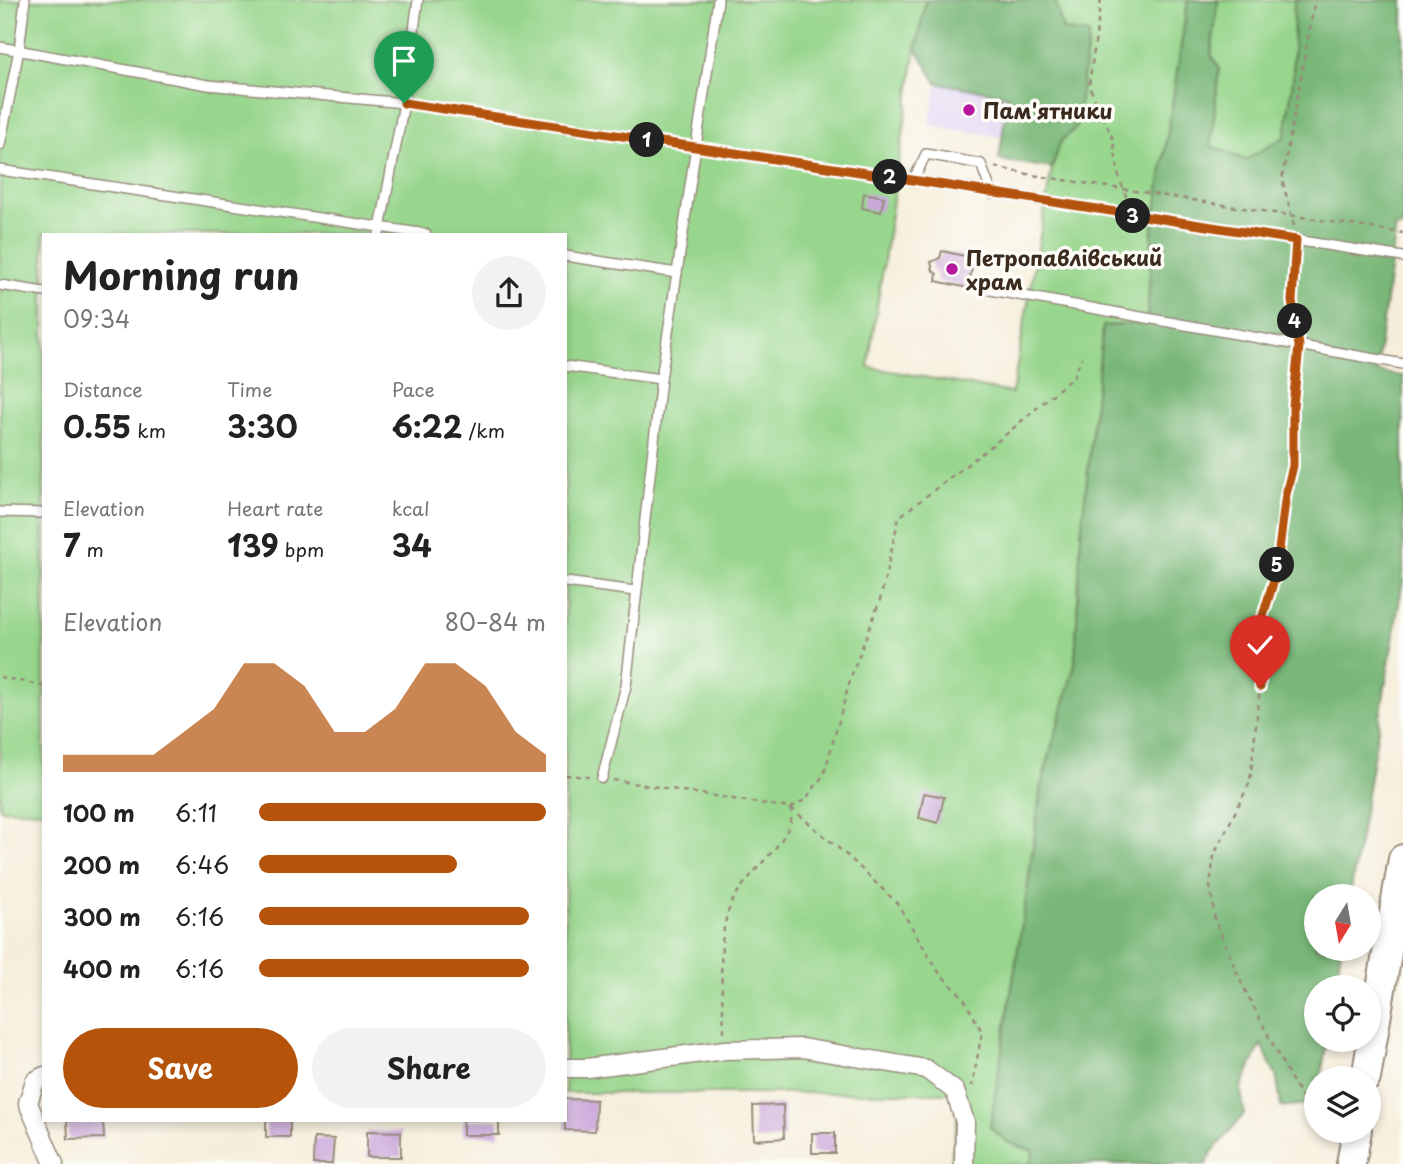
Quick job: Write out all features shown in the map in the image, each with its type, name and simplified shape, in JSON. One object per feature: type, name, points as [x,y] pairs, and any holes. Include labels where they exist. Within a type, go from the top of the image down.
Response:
[{"type":"main road","points":[[1368,1066],[1403,859]]},
{"type":"main road","points":[[1351,1164],[1355,1143]]},
{"type":"street","points":[[567,1068],[587,1068],[725,1050],[802,1048],[926,1069],[955,1091],[965,1122],[964,1164]]},
{"type":"street","points":[[42,1077],[35,1081],[28,1103],[54,1164]]},
{"type":"lane","points":[[0,145],[26,0]]},
{"type":"lane","points":[[380,231],[404,103],[418,0]]},
{"type":"lane","points":[[602,778],[626,686],[661,379],[718,0]]},
{"type":"lane","points":[[0,47],[208,85],[404,103],[1403,257]]},
{"type":"lane","points":[[913,181],[926,154],[981,164],[992,194]]},
{"type":"lane","points":[[0,170],[380,231],[411,233]]},
{"type":"lane","points":[[567,256],[677,273]]},
{"type":"lane","points":[[0,285],[42,292]]},
{"type":"lane","points":[[985,289],[1403,365]]},
{"type":"lane","points":[[567,366],[661,379]]},
{"type":"lane","points":[[0,512],[42,513]]},
{"type":"lane","points":[[567,582],[635,591]]},
{"type":"path","points":[[1101,0],[1089,86],[1113,139],[1133,216]]},
{"type":"path","points":[[1304,1101],[1241,982],[1215,920],[1210,886],[1214,855],[1250,782],[1260,687],[1263,616],[1276,573],[1286,494],[1293,466],[1293,406],[1299,346],[1292,301],[1296,240],[1282,179],[1315,0]]},
{"type":"path","points":[[981,164],[1032,175],[1403,233]]},
{"type":"path","points":[[791,807],[806,799],[824,774],[851,677],[880,600],[899,517],[1003,437],[1074,376],[1082,357]]},
{"type":"path","points":[[0,677],[42,686]]},
{"type":"path","points":[[567,775],[602,778],[791,807],[897,903],[940,974],[963,997],[982,1032],[972,1087]]},
{"type":"path","points":[[725,1050],[722,960],[725,923],[741,887],[791,822],[791,807]]},
{"type":"shaded area","name":"Пам'ятники","points":[[937,83],[1008,95],[1001,137],[929,125]]},
{"type":"green space","points":[[0,0],[926,0],[916,48],[868,367],[1012,393],[1052,168],[1061,141],[1076,127],[1089,35],[1063,30],[1055,0],[1188,0],[1152,236],[1147,324],[1104,326],[1081,535],[1075,664],[1041,786],[990,1127],[1007,1142],[1034,1151],[1030,1164],[950,1164],[962,1093],[567,1093],[567,233],[42,233],[42,811],[0,809]]},
{"type":"green space","points":[[926,0],[1055,0],[1063,30],[1089,34],[1076,127],[1061,141],[1052,168],[999,160],[1008,95],[937,83],[916,48]]},
{"type":"green space","points":[[1188,0],[1218,0],[1211,55],[1219,68],[1211,146],[1245,160],[1285,137],[1293,81],[1294,0],[1403,0],[1403,227],[1396,227],[1376,372],[1403,376],[1403,580],[1352,884],[1304,884],[1304,961],[1339,961],[1337,975],[1304,975],[1304,1052],[1325,1052],[1323,1066],[1304,1066],[1304,1104],[1281,1107],[1277,1078],[1261,1044],[1241,1088],[1244,1114],[1212,1152],[1206,1164],[1030,1164],[1034,1151],[1007,1142],[990,1127],[1041,786],[1075,664],[1081,535],[1103,326],[1147,323],[1152,236]]},
{"type":"green space","points":[[1218,0],[1294,0],[1293,81],[1285,137],[1245,160],[1211,146],[1219,68],[1211,55]]},
{"type":"building","points":[[991,96],[1004,99],[1001,117],[988,115]]},
{"type":"building","points":[[864,193],[884,197],[881,212],[862,208]]},
{"type":"building","name":"Петропавлівський храм","points":[[942,251],[974,258],[968,288],[936,281],[937,274],[933,271],[931,262],[940,258]]},
{"type":"building","points":[[924,793],[944,797],[938,823],[919,818]]},
{"type":"building","points":[[567,1099],[596,1100],[595,1131],[565,1130]]},
{"type":"building","points":[[783,1105],[784,1138],[754,1140],[753,1106]]},
{"type":"building","points":[[67,1122],[103,1122],[104,1138],[68,1139]]},
{"type":"building","points":[[266,1122],[290,1122],[290,1137],[266,1137]]},
{"type":"building","points":[[463,1122],[499,1122],[499,1135],[463,1135]]},
{"type":"building","points":[[367,1131],[401,1132],[401,1157],[367,1157]]},
{"type":"building","points":[[812,1133],[835,1133],[835,1153],[812,1153]]},
{"type":"building","points":[[314,1138],[334,1139],[332,1164],[313,1164]]},
{"type":"place","name":"Пам'ятники","points":[[969,110]]},
{"type":"place","name":"Петропавлівський храм","points":[[952,269]]},
{"type":"route","points":[[404,103],[1296,240],[1292,301],[1299,346],[1293,406],[1293,466],[1286,494],[1276,573],[1263,616],[1260,687]]}]
